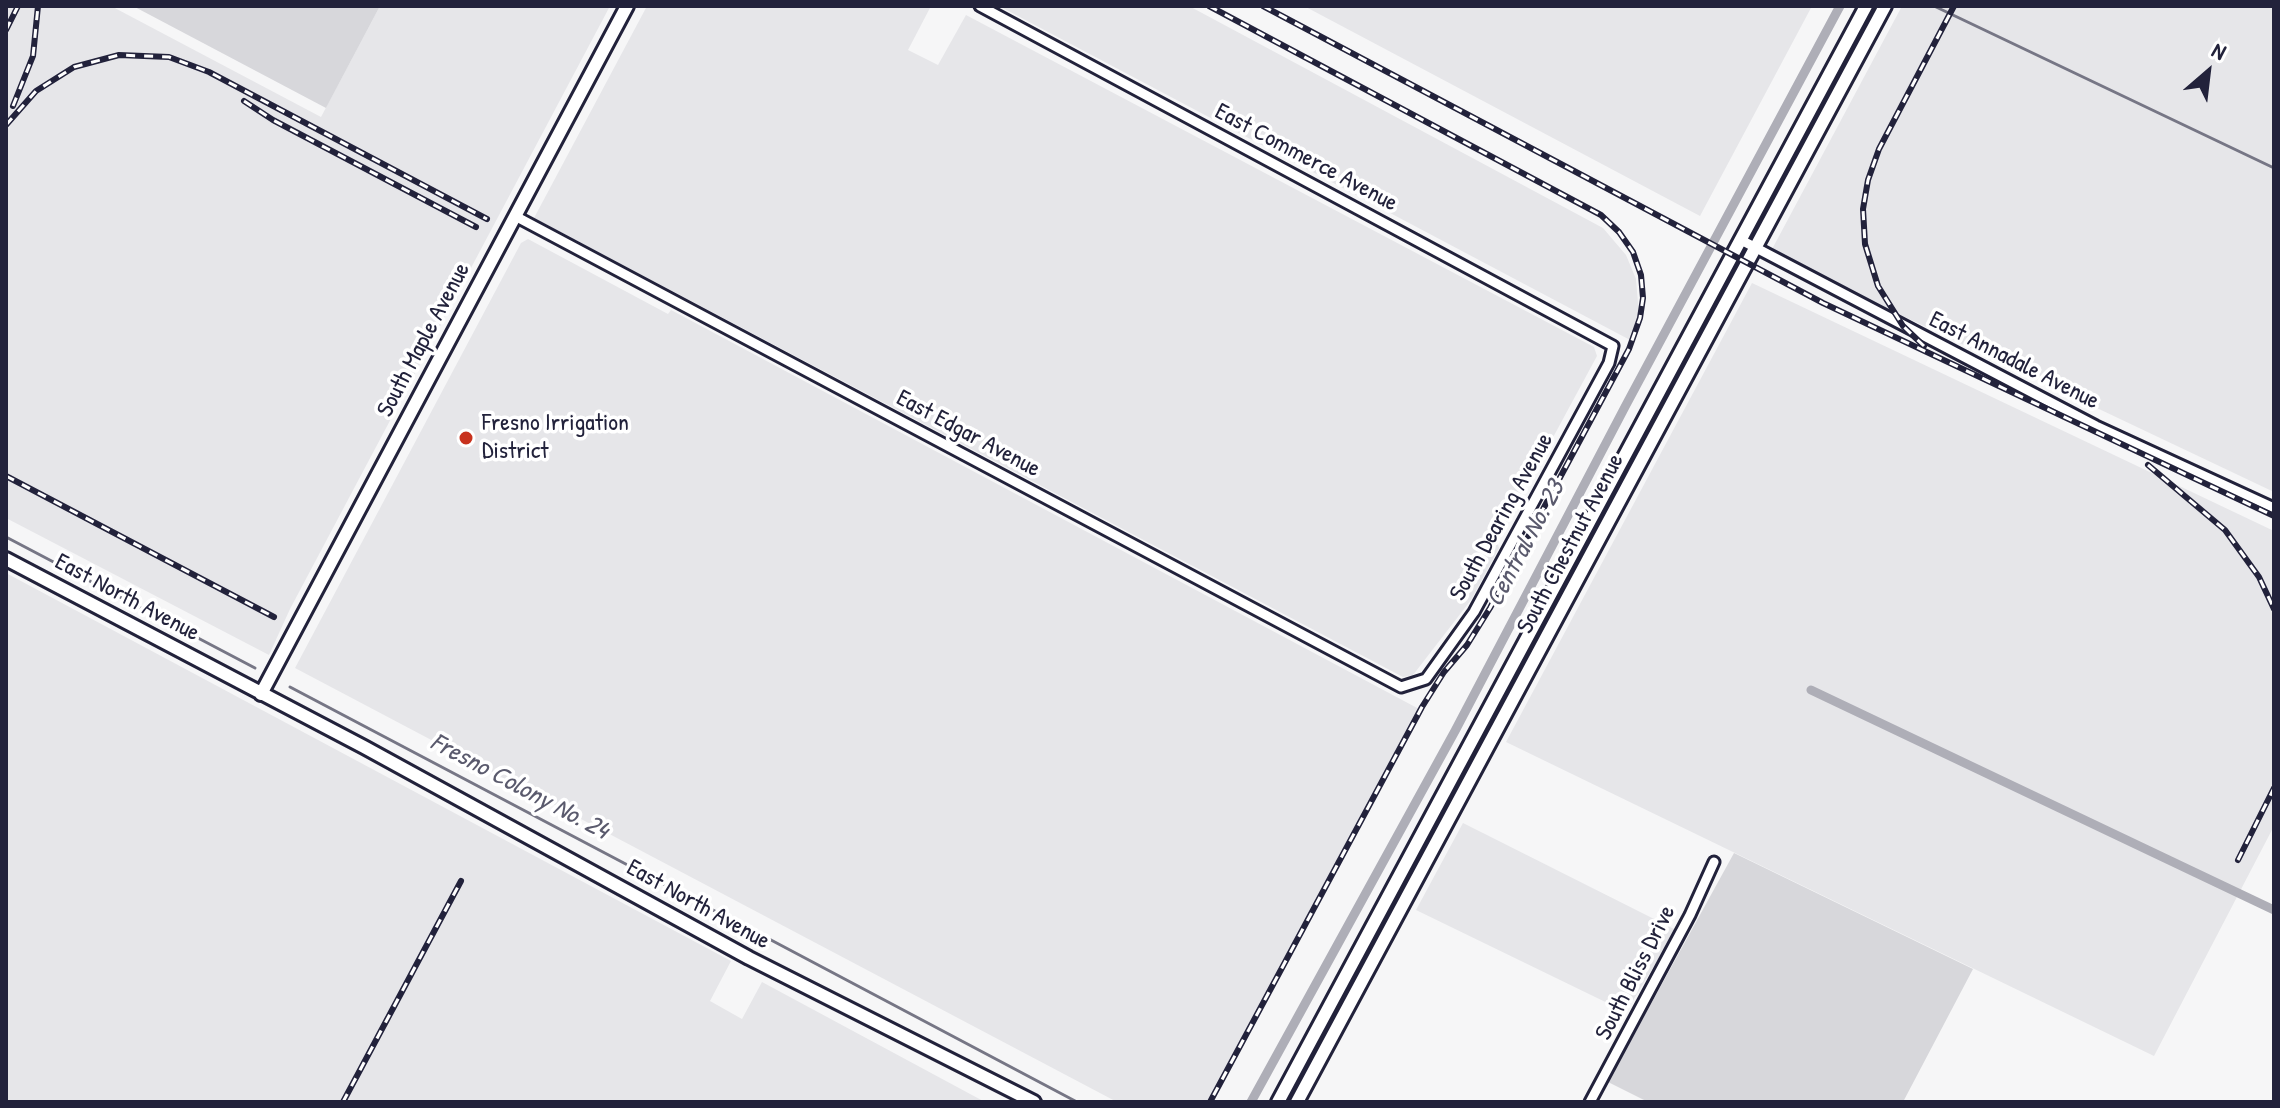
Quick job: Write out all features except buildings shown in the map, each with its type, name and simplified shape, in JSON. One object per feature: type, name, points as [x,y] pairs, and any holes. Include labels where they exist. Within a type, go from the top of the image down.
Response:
[{"type":"main road","name":"South Maple Avenue","points":[[261,694],[627,6]]},
{"type":"main road","name":"South Chestnut Avenue","points":[[1278,1102],[1866,6]]},
{"type":"main road","name":"South Chestnut Avenue","points":[[1297,1102],[1885,6]]},
{"type":"main road","name":"East North Avenue","points":[[6,559],[804,987],[1034,1102]]},
{"type":"main road","points":[[1478,729],[1493,736]]},
{"type":"street","name":"East Commerce Avenue","points":[[980,6],[1613,346]]},
{"type":"street","name":"East Edgar Avenue","points":[[515,216],[1401,687]]},
{"type":"street","name":"East Annadale Avenue","points":[[1741,240],[2096,426],[2274,508]]},
{"type":"street","name":"South Dearing Avenue","points":[[1401,687],[1426,679],[1474,612],[1609,363],[1613,346]]},
{"type":"street","name":"South Bliss Drive","points":[[1590,1102],[1690,915],[1714,862]]},
{"type":"shaded area","points":[[6,6],[111,6],[321,117],[380,6],[610,6],[290,609],[269,655],[6,518]]},
{"type":"shaded area","points":[[133,6],[380,6],[326,108]]},
{"type":"shaded area","points":[[647,6],[931,6],[908,50],[938,65],[966,15],[1594,347],[1597,356],[1497,541],[1499,548],[1471,600],[1413,675],[1403,677],[534,218]]},
{"type":"shaded area","points":[[999,6],[1189,6],[1603,228],[1626,255],[1636,279],[1639,315],[1632,341]]},
{"type":"shaded area","points":[[1304,6],[1812,6],[1700,216]]},
{"type":"shaded area","points":[[1902,6],[2274,6],[2274,492],[1770,253]]},
{"type":"shaded area","points":[[528,239],[668,314],[671,310],[1419,709],[1212,1095],[1205,1102],[1117,1102],[295,668],[521,243]]},
{"type":"shaded area","points":[[1752,283],[2274,531],[2274,826],[2154,1056],[1506,742]]},
{"type":"shaded area","points":[[6,573],[731,961],[710,1001],[742,1019],[762,982],[985,1102],[8,1102]]},
{"type":"shaded area","points":[[1463,823],[1676,930],[1626,1012],[1416,910]]},
{"type":"shaded area","points":[[1734,853],[1973,969],[1903,1102],[1648,1102],[1608,1082]]},
{"type":"waterway","name":"Central No. 23","points":[[1251,1102],[1455,731],[1840,6]]},
{"type":"waterway","points":[[1934,6],[2274,168]]},
{"type":"waterway","name":"Fresno Colony No. 24","points":[[6,537],[255,668]]},
{"type":"waterway","name":"Fresno Colony No. 24","points":[[290,687],[730,919]]},
{"type":"waterway","points":[[1811,690],[2274,910]]},
{"type":"waterway","name":"Fresno Colony No. 24","points":[[737,922],[1077,1102]]},
{"type":"railway","points":[[6,30],[18,6]]},
{"type":"railway","points":[[13,106],[33,56],[38,6]]},
{"type":"railway","points":[[1209,6],[1601,215],[1619,232],[1633,252],[1641,275],[1643,298],[1640,318],[1629,349],[1490,608],[1422,707],[1210,1102]]},
{"type":"railway","points":[[1263,6],[1823,303],[2274,516]]},
{"type":"railway","points":[[1924,346],[1903,326],[1878,286],[1865,244],[1863,209],[1868,180],[1879,149],[1954,6]]},
{"type":"railway","points":[[6,125],[36,91],[74,67],[119,55],[169,57],[209,72],[487,219]]},
{"type":"railway","points":[[244,101],[273,120],[476,227]]},
{"type":"railway","points":[[2148,465],[2225,530],[2259,577],[2274,609]]},
{"type":"railway","points":[[6,476],[274,617]]},
{"type":"railway","points":[[2238,860],[2274,788]]},
{"type":"railway","points":[[343,1102],[461,881]]},
{"type":"place","name":"Fresno Irrigation District","points":[[466,438]]}]
